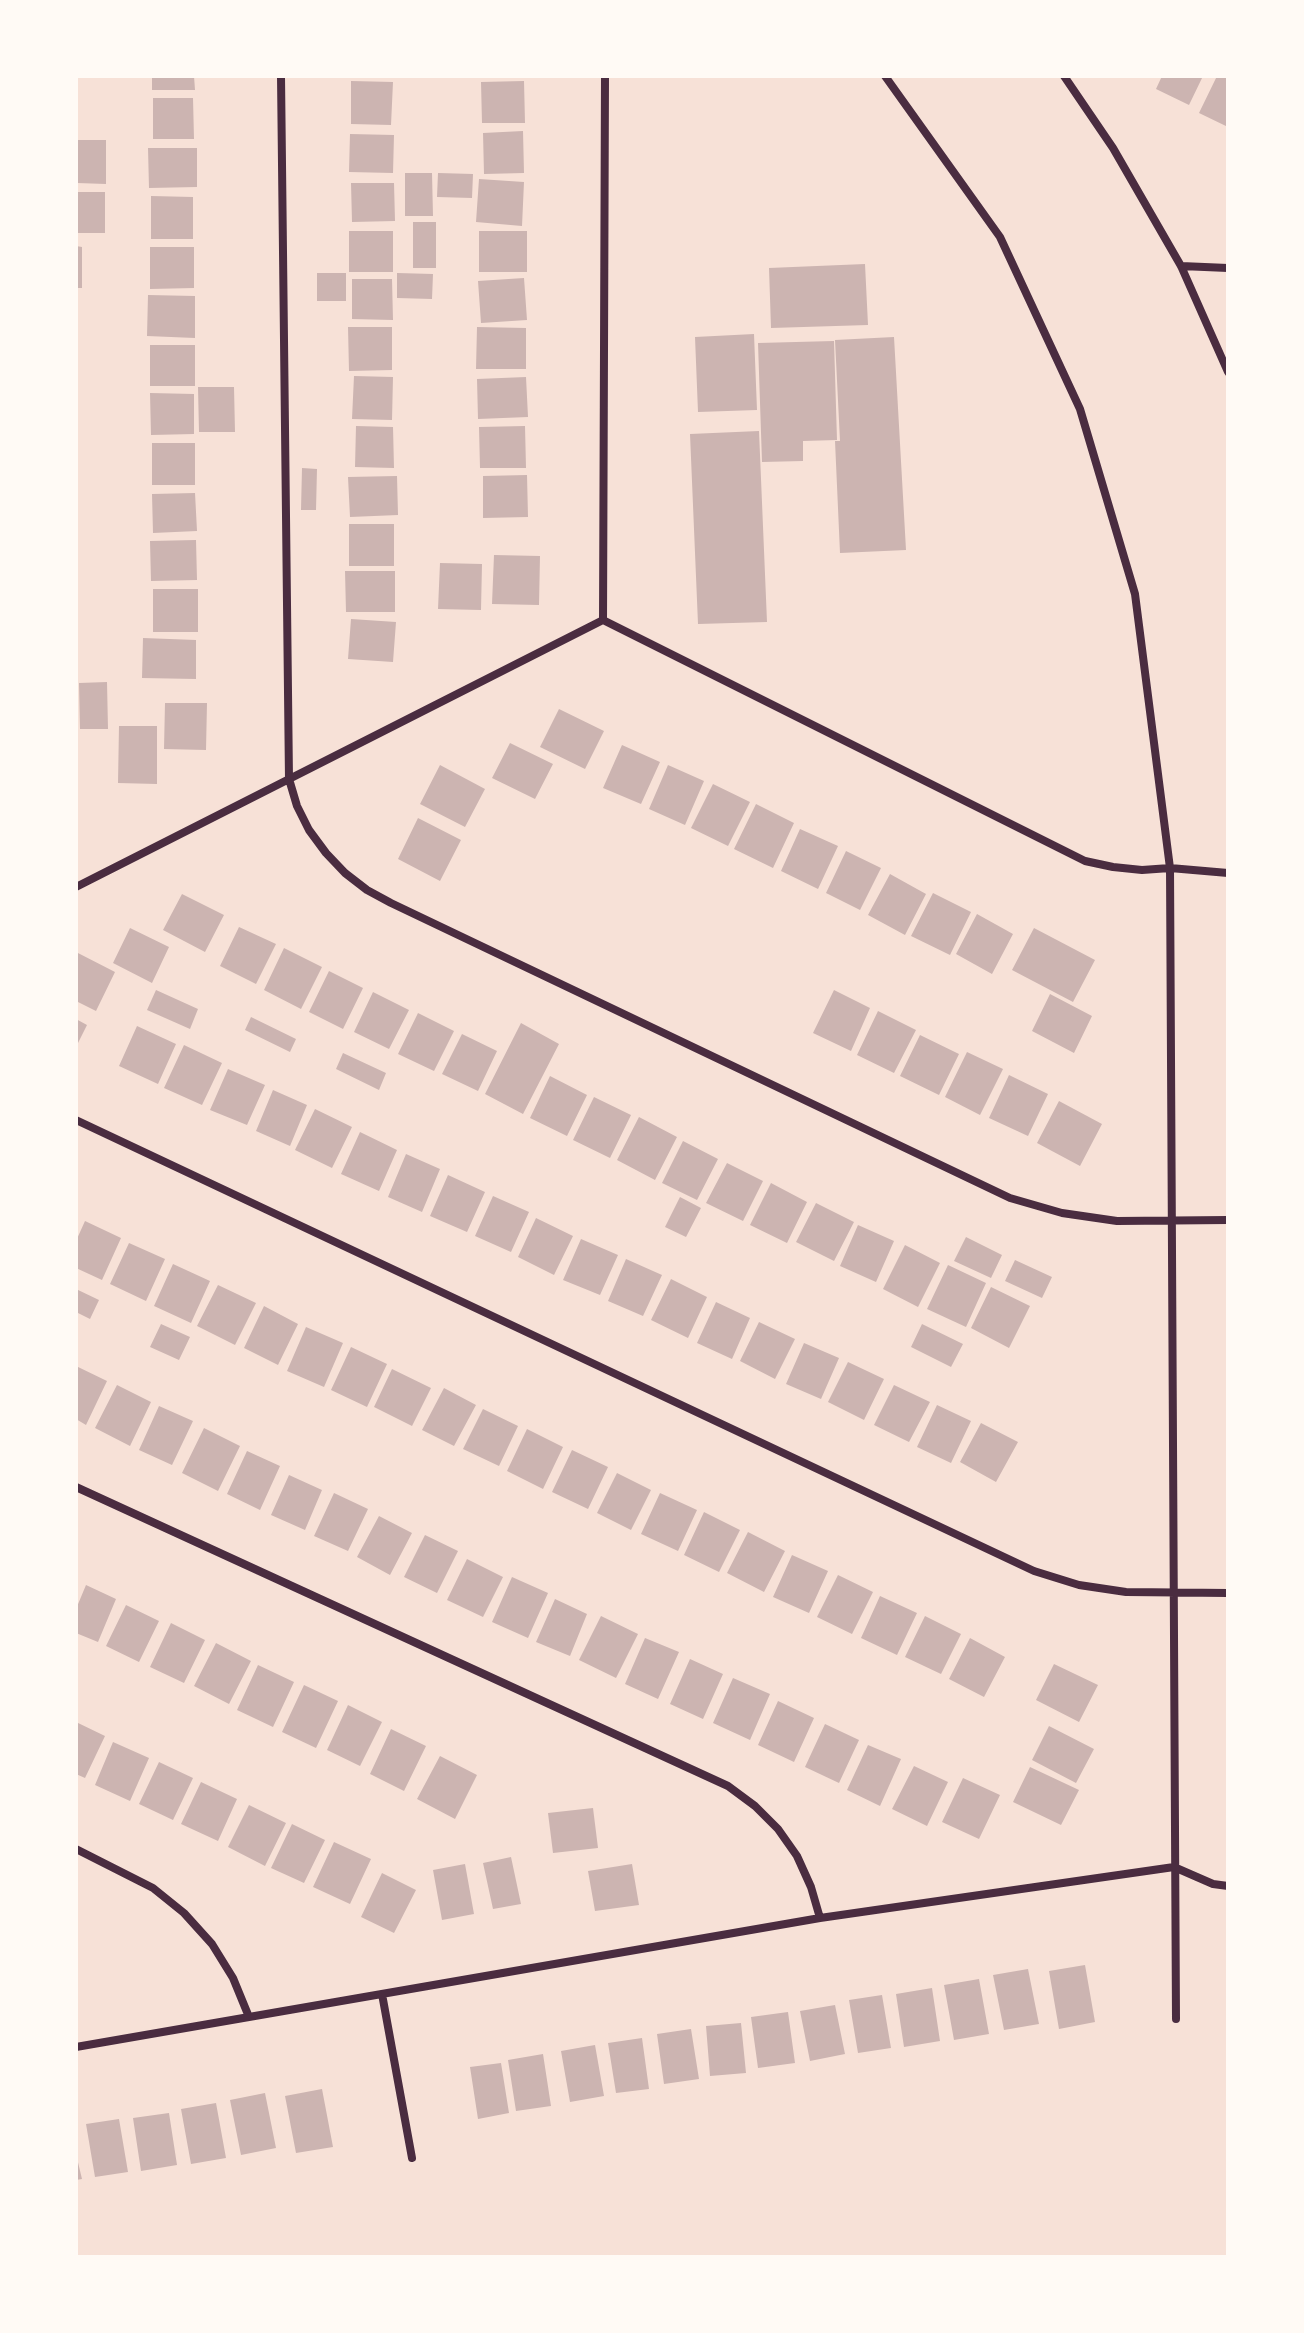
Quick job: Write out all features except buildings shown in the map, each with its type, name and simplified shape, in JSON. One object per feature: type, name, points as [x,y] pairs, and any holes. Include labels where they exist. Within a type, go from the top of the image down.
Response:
[{"type":"street","points":[[281,76],[289,779],[297,806],[326,853],[367,890],[391,903],[1010,1198],[1062,1213],[1117,1221],[1228,1220]]},
{"type":"street","points":[[603,620],[605,76]]},
{"type":"street","points":[[885,76],[1000,237],[1080,409],[1135,594],[1170,868],[1176,2019]]},
{"type":"street","points":[[1064,76],[1113,148],[1181,266],[1228,372]]},
{"type":"street","points":[[1181,266],[1228,268]]},
{"type":"street","points":[[76,887],[603,620]]},
{"type":"street","points":[[603,620],[1085,861],[1142,870],[1170,868],[1228,873]]},
{"type":"street","points":[[76,1120],[1034,1571],[1079,1585],[1126,1592],[1228,1593]]},
{"type":"street","points":[[76,1487],[728,1786],[755,1806],[778,1829],[797,1856],[820,1918]]},
{"type":"street","points":[[76,1849],[153,1888],[184,1913],[212,1944],[233,1978],[249,2017]]},
{"type":"street","points":[[76,2047],[820,1918],[1174,1867],[1213,1884],[1228,1886]]},
{"type":"street","points":[[382,1994],[412,2158]]}]
